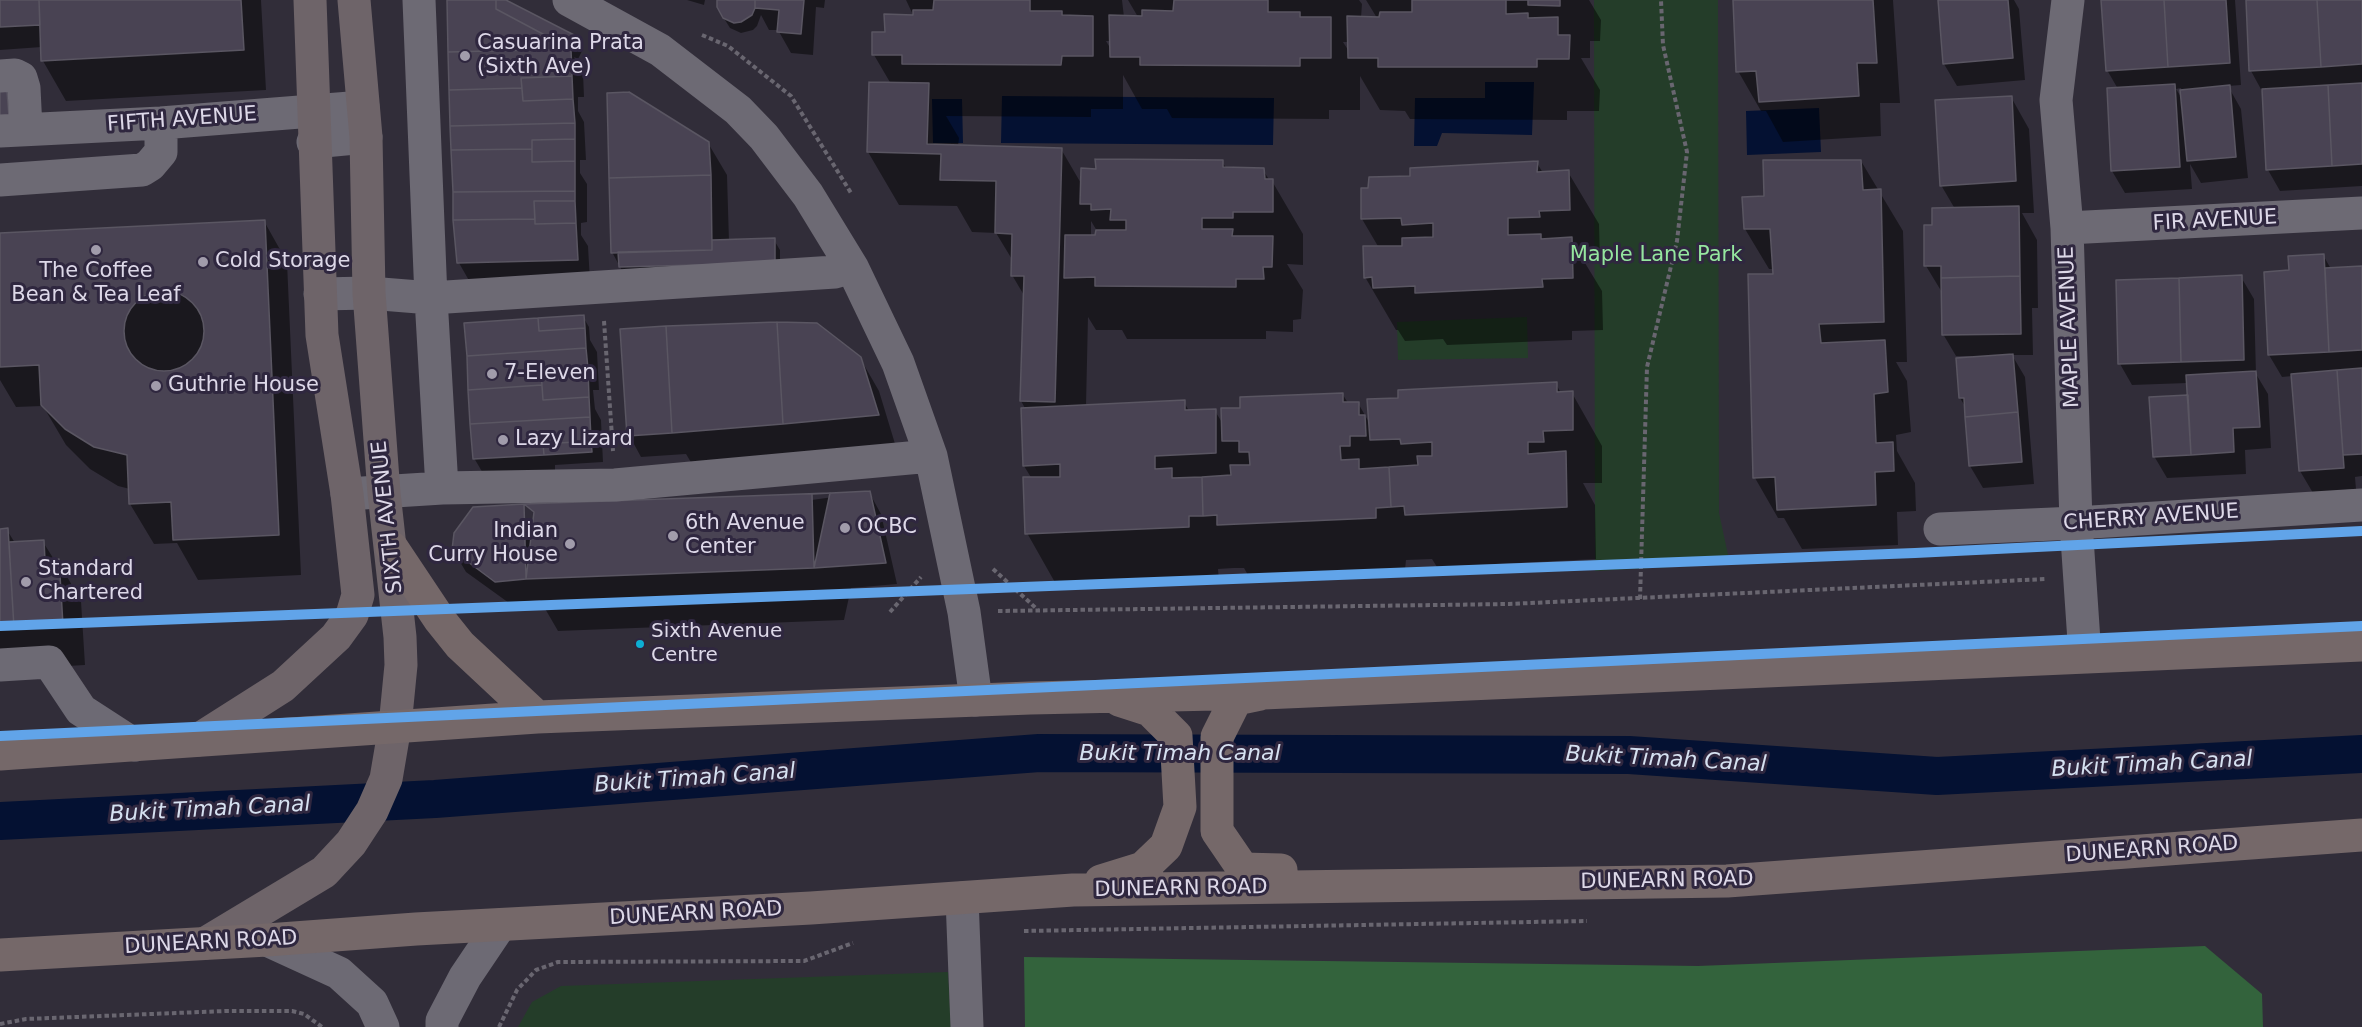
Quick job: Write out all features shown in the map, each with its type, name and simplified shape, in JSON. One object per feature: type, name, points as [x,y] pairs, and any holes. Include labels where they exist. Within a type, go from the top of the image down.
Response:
[{"type":"highway","points":[[392,548],[440,620],[460,645],[537,717]]},
{"type":"highway","points":[[0,754],[537,717],[976,700],[1263,693],[2362,645]]},
{"type":"highway","points":[[1263,693],[1236,699],[1217,736],[1217,831],[1243,870],[1726,881]]},
{"type":"highway","points":[[1073,891],[1143,868],[1166,846],[1180,807],[1176,736],[1150,710],[1109,697]]},
{"type":"highway","name":"DUNEARN ROAD","points":[[0,955],[1073,891],[1726,881],[2362,835]]},
{"type":"main road","name":"SIXTH AVENUE","points":[[198,740],[283,686],[336,637],[352,615],[358,595],[346,494],[322,335],[310,0]]},
{"type":"main road","name":"SIXTH AVENUE","points":[[206,944],[324,872],[351,843],[372,811],[386,778],[395,726],[400,656],[392,548],[384,493],[369,293],[365,122],[354,0]]},
{"type":"street","points":[[419,0],[431,297],[442,488]]},
{"type":"street","points":[[569,0],[660,50],[738,110],[764,137],[808,195],[852,267],[898,363],[931,456],[964,612],[976,700]]},
{"type":"street","name":"MAPLE AVENUE","points":[[2068,0],[2056,100],[2067,228],[2076,523],[2085,656]]},
{"type":"street","points":[[0,76],[15,75],[21,78],[24,88],[13,130]]},
{"type":"street","name":"FIFTH AVENUE","points":[[0,159],[161,137],[365,122]]},
{"type":"street","name":"FIFTH AVENUE","points":[[13,130],[161,137]]},
{"type":"street","points":[[0,180],[142,170],[150,165],[161,137]]},
{"type":"street","name":"FIR AVENUE","points":[[2067,228],[2362,213]]},
{"type":"street","points":[[320,294],[369,293],[431,297],[835,272],[852,267]]},
{"type":"street","points":[[346,494],[442,488],[615,485],[931,456]]},
{"type":"street","name":"CHERRY AVENUE","points":[[1940,529],[2362,505]]},
{"type":"street","points":[[0,665],[49,662],[81,710],[135,745]]},
{"type":"street","points":[[962,898],[967,1027]]},
{"type":"street","points":[[442,1027],[442,1021],[465,977],[500,925]]},
{"type":"street","points":[[267,940],[339,973],[372,1003],[383,1027]]},
{"type":"path","points":[[1640,598],[1647,367],[1677,241],[1687,152],[1663,45],[1660,0]]},
{"type":"path","points":[[602,285],[615,485]]},
{"type":"path","points":[[964,612],[1509,604],[2019,582],[2081,576]]},
{"type":"path","points":[[499,1027],[517,990],[536,970],[558,962],[804,962],[862,940]]},
{"type":"path","points":[[0,1024],[26,1019],[226,1011],[291,1011],[304,1014],[322,1027]]},
{"type":"green space","name":"Maple Lane Park","points":[[1594,0],[1718,0],[1719,513],[1730,564],[1595,571]]},
{"type":"green space","points":[[1527,317],[1528,358],[1398,360],[1397,322]]},
{"type":"green space","points":[[2205,946],[2262,994],[2263,1027],[1025,1027],[1024,957],[1698,966]]},
{"type":"green space","points":[[948,972],[951,1027],[518,1027],[532,1002],[561,986]]},
{"type":"water","points":[[1485,82],[1534,82],[1532,135],[1442,133],[1437,146],[1414,146],[1415,98],[1485,98]]},
{"type":"water","points":[[1002,96],[1274,98],[1273,145],[1001,143]]},
{"type":"water","points":[[932,99],[962,99],[963,143],[933,143]]},
{"type":"water","points":[[1819,108],[1821,152],[1747,155],[1746,111]]},
{"type":"building","points":[[0,0],[39,0],[40,25],[0,27]]},
{"type":"building","points":[[39,0],[241,0],[244,50],[41,61]]},
{"type":"building","points":[[447,0],[496,0],[496,9],[571,49],[448,52]]},
{"type":"building","points":[[496,0],[506,0],[578,37],[571,49],[496,9]]},
{"type":"building","points":[[717,0],[755,0],[752,15],[741,22],[734,23],[723,18],[717,7]]},
{"type":"building","points":[[755,0],[804,0],[801,34],[777,32],[779,10],[755,8]]},
{"type":"building","points":[[934,0],[1030,0],[1030,11],[1062,11],[1062,15],[1093,16],[1093,56],[1062,56],[1061,65],[902,64],[902,55],[872,55],[872,32],[885,32],[884,14],[913,15],[913,10],[933,10]]},
{"type":"building","points":[[1174,0],[1268,0],[1268,12],[1300,12],[1300,17],[1331,17],[1331,58],[1300,58],[1300,66],[1140,65],[1140,57],[1110,57],[1109,15],[1142,16],[1142,10],[1173,11]]},
{"type":"building","points":[[1412,0],[1506,0],[1506,14],[1528,13],[1528,18],[1558,17],[1558,35],[1570,35],[1569,59],[1537,59],[1537,67],[1378,67],[1378,58],[1348,58],[1347,16],[1379,17],[1380,12],[1412,12]]},
{"type":"building","points":[[1528,0],[1560,0],[1560,6],[1528,5]]},
{"type":"building","points":[[1733,0],[1873,0],[1877,63],[1857,63],[1859,96],[1759,102],[1756,71],[1736,72]]},
{"type":"building","points":[[1938,0],[2008,0],[2013,58],[1943,64]]},
{"type":"building","points":[[2101,0],[2164,0],[2168,67],[2106,71]]},
{"type":"building","points":[[2164,0],[2226,0],[2230,63],[2168,67]]},
{"type":"building","points":[[2246,0],[2317,0],[2321,67],[2249,71]]},
{"type":"building","points":[[2317,0],[2362,0],[2362,64],[2321,67]]},
{"type":"building","points":[[571,49],[572,76],[521,78],[522,88],[449,90],[448,52]]},
{"type":"building","points":[[572,76],[573,99],[523,101],[521,78]]},
{"type":"building","points":[[869,82],[929,83],[927,144],[1062,148],[1055,402],[1020,401],[1024,276],[1011,276],[1012,234],[995,233],[996,181],[940,180],[941,154],[867,152]]},
{"type":"building","points":[[2362,83],[2362,164],[2332,166],[2328,85]]},
{"type":"building","points":[[2175,84],[2180,167],[2111,171],[2107,88]]},
{"type":"building","points":[[2230,85],[2236,157],[2187,161],[2180,90]]},
{"type":"building","points":[[2328,85],[2332,166],[2266,170],[2262,89]]},
{"type":"building","points":[[522,88],[523,101],[573,99],[575,123],[450,126],[449,90]]},
{"type":"building","points":[[0,91],[7,91],[9,117],[0,118]]},
{"type":"building","points":[[629,92],[709,142],[711,175],[609,178],[607,93]]},
{"type":"building","points":[[2012,96],[2016,181],[1940,186],[1935,100]]},
{"type":"building","points":[[575,123],[575,139],[532,140],[532,149],[451,150],[450,126]]},
{"type":"building","points":[[575,139],[575,161],[532,162],[532,140]]},
{"type":"building","points":[[532,149],[532,162],[575,161],[575,191],[453,192],[451,150]]},
{"type":"building","points":[[1095,159],[1223,160],[1223,167],[1264,168],[1265,179],[1273,179],[1273,212],[1233,212],[1233,218],[1202,218],[1202,229],[1233,229],[1232,236],[1273,236],[1272,267],[1263,267],[1264,279],[1236,279],[1236,287],[1095,286],[1095,277],[1064,278],[1065,235],[1095,235],[1096,230],[1126,230],[1126,220],[1110,220],[1111,209],[1091,210],[1091,204],[1080,204],[1081,168],[1096,169]]},
{"type":"building","points":[[1763,160],[1861,160],[1863,190],[1881,189],[1884,322],[1819,324],[1821,343],[1885,340],[1888,392],[1874,394],[1876,443],[1893,442],[1894,471],[1875,472],[1876,505],[1777,510],[1775,477],[1753,478],[1748,274],[1773,274],[1770,229],[1744,229],[1742,197],[1764,196]]},
{"type":"building","points":[[1538,161],[1537,172],[1569,170],[1570,210],[1539,211],[1540,217],[1508,218],[1508,235],[1541,234],[1541,239],[1572,237],[1573,278],[1542,279],[1543,287],[1415,293],[1415,286],[1373,288],[1372,277],[1364,278],[1363,246],[1402,246],[1402,238],[1433,237],[1433,223],[1402,225],[1401,218],[1361,219],[1361,188],[1368,188],[1369,177],[1410,176],[1410,168]]},
{"type":"building","points":[[711,175],[712,250],[611,253],[609,178]]},
{"type":"building","points":[[575,191],[575,201],[534,201],[535,219],[453,220],[453,192]]},
{"type":"building","points":[[534,201],[575,201],[576,223],[535,224]]},
{"type":"building","points":[[2019,206],[2020,276],[1941,278],[1941,266],[1924,266],[1924,225],[1932,225],[1932,208]]},
{"type":"building","points":[[535,219],[535,224],[576,223],[578,260],[457,263],[453,220]]},
{"type":"building","name":"Guthrie House","points":[[265,220],[279,535],[173,540],[171,502],[129,504],[127,455],[94,447],[65,429],[41,405],[39,365],[0,367],[0,233]]},
{"type":"building","points":[[775,238],[775,263],[619,267],[618,252],[712,250],[712,240]]},
{"type":"building","points":[[2324,254],[2329,352],[2268,355],[2264,272],[2289,270],[2288,256]]},
{"type":"building","points":[[2362,266],[2362,350],[2329,352],[2325,268]]},
{"type":"building","points":[[2242,275],[2244,360],[2181,362],[2179,278]]},
{"type":"building","points":[[2020,276],[2021,334],[1942,335],[1941,278]]},
{"type":"building","points":[[2179,278],[2181,362],[2118,364],[2116,280]]},
{"type":"building","points":[[156,291],[172,291],[193,302],[204,323],[204,339],[193,360],[172,371],[156,371],[142,365],[130,353],[124,339],[124,323],[130,309],[142,297]]},
{"type":"building","points":[[584,315],[585,328],[539,331],[538,318]]},
{"type":"building","points":[[538,318],[539,331],[585,328],[586,348],[467,356],[464,323]]},
{"type":"building","points":[[777,322],[783,424],[672,433],[666,326]]},
{"type":"building","points":[[777,322],[817,323],[861,357],[879,415],[783,424]]},
{"type":"building","points":[[666,326],[672,433],[627,436],[620,329]]},
{"type":"building","points":[[586,348],[588,369],[541,372],[542,385],[468,390],[467,356]]},
{"type":"building","points":[[2013,354],[2018,412],[1965,417],[1964,398],[1959,398],[1956,358]]},
{"type":"building","points":[[2362,368],[2362,454],[2343,455],[2337,370]]},
{"type":"building","points":[[588,369],[589,397],[543,400],[541,372]]},
{"type":"building","points":[[2337,370],[2344,468],[2299,471],[2291,374]]},
{"type":"building","points":[[2256,371],[2260,427],[2233,428],[2234,452],[2191,455],[2186,375]]},
{"type":"building","points":[[1557,382],[1557,392],[1573,391],[1573,430],[1543,431],[1544,442],[1528,442],[1528,454],[1566,451],[1567,507],[1405,515],[1404,506],[1391,507],[1389,467],[1418,465],[1417,456],[1432,456],[1432,442],[1401,444],[1400,439],[1370,440],[1367,399],[1398,398],[1398,390]]},
{"type":"building","points":[[542,385],[543,400],[589,397],[590,417],[470,424],[468,390]]},
{"type":"building","points":[[1343,393],[1343,402],[1359,402],[1359,415],[1365,415],[1366,436],[1350,436],[1350,446],[1340,446],[1341,460],[1359,459],[1359,469],[1389,467],[1391,507],[1376,508],[1376,518],[1217,525],[1217,515],[1203,516],[1202,477],[1231,475],[1230,465],[1250,465],[1249,452],[1239,452],[1239,441],[1222,441],[1221,408],[1240,408],[1240,397]]},
{"type":"building","points":[[2188,395],[2191,455],[2153,457],[2149,397]]},
{"type":"building","points":[[1185,400],[1185,410],[1216,409],[1216,453],[1155,456],[1155,469],[1172,468],[1172,478],[1202,477],[1203,516],[1189,516],[1189,527],[1025,534],[1023,477],[1060,477],[1060,464],[1023,466],[1021,408]]},
{"type":"building","points":[[2018,412],[2022,462],[1969,466],[1965,417]]},
{"type":"building","points":[[590,417],[591,441],[543,444],[544,455],[473,459],[470,424]]},
{"type":"building","points":[[591,441],[592,452],[544,455],[543,444]]},
{"type":"building","name":"OCBC","points":[[870,491],[886,563],[814,568],[812,494]]},
{"type":"building","name":"6th Avenue Center","points":[[830,493],[814,568],[526,579],[524,504]]},
{"type":"building","points":[[524,504],[534,512],[526,579]]},
{"type":"building","points":[[524,504],[526,579],[495,582],[452,550],[454,533],[473,507]]},
{"type":"building","points":[[8,528],[14,628],[0,629],[0,529]]},
{"type":"building","points":[[44,540],[45,561],[59,559],[63,625],[14,628],[9,542]]},
{"type":"waterway","name":"Bukit Timah Canal","points":[[0,821],[435,799],[1039,753],[1629,755],[1937,776],[2362,754]]},
{"type":"transit line","points":[[0,626],[1915,553],[2362,531]]},
{"type":"transit line","points":[[0,736],[2362,626]]},
{"type":"place","name":"Casuarina Prata (Sixth Ave)","points":[[465,56]]},
{"type":"place","name":"The Coffee Bean & Tea Leaf","points":[[96,250]]},
{"type":"place","name":"Cold Storage","points":[[203,262]]},
{"type":"place","name":"7-Eleven","points":[[492,374]]},
{"type":"place","name":"Guthrie House","points":[[156,386]]},
{"type":"place","name":"Lazy Lizard","points":[[503,440]]},
{"type":"place","name":"OCBC","points":[[845,528]]},
{"type":"place","name":"6th Avenue Center","points":[[673,536]]},
{"type":"place","name":"Indian Curry House","points":[[570,544]]},
{"type":"place","name":"Standard Chartered","points":[[26,582]]},
{"type":"place","name":"Sixth Avenue Centre","points":[[640,644]]}]
